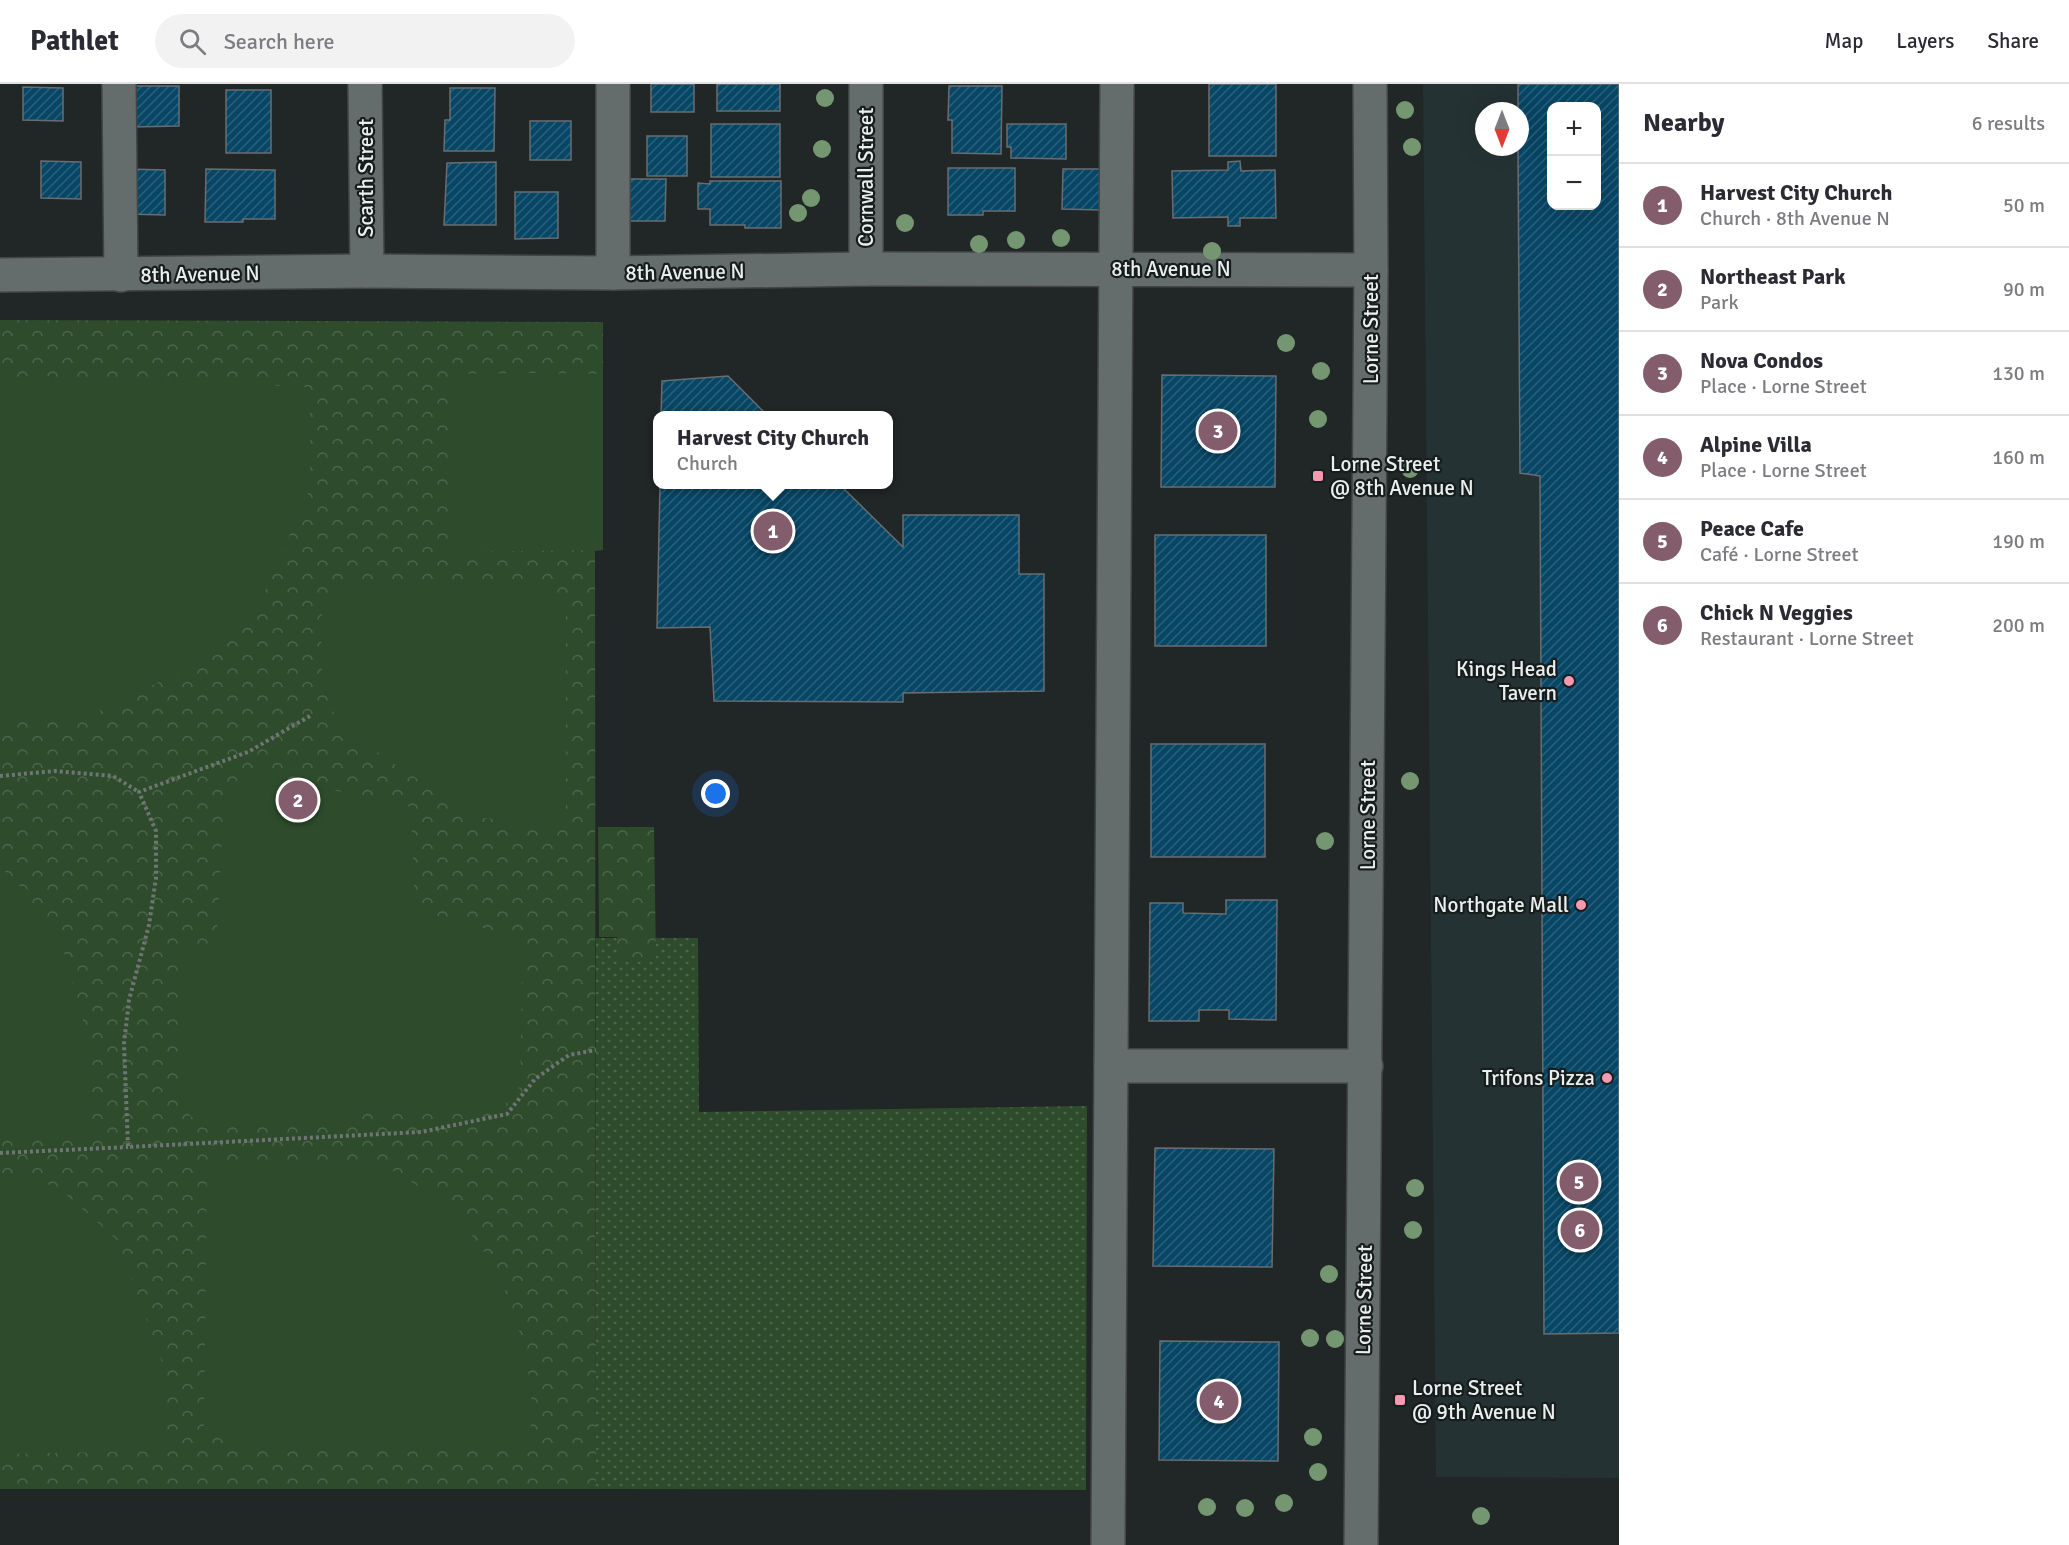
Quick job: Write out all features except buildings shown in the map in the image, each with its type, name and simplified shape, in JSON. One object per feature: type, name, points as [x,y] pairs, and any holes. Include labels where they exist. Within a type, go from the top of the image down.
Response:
[{"type":"street","points":[[119,84],[121,275]]},
{"type":"street","name":"Scarth Street","points":[[365,84],[367,271]]},
{"type":"street","points":[[613,84],[613,273]]},
{"type":"street","name":"Cornwall Street","points":[[866,84],[866,269]]},
{"type":"street","points":[[1108,1545],[1117,84]]},
{"type":"street","name":"Lorne Street","points":[[1361,1545],[1371,270],[1370,84]]},
{"type":"street","name":"8th Avenue N","points":[[0,275],[367,271],[613,273],[866,269],[1371,270]]},
{"type":"street","points":[[1111,1066],[1366,1066]]},
{"type":"path","points":[[139,792],[248,752],[310,716]]},
{"type":"path","points":[[0,776],[54,771],[113,776],[139,792],[156,831],[156,878],[149,925],[129,1000],[124,1044],[128,1147]]},
{"type":"path","points":[[0,1153],[421,1132],[507,1114],[535,1079],[569,1055],[596,1050]]},
{"type":"shaded area","points":[[1423,84],[1619,84],[1619,1478],[1436,1477]]},
{"type":"green space","points":[[0,320],[603,322],[603,550],[595,551],[596,1489],[0,1489]]},
{"type":"green space","points":[[448,374],[603,374],[603,550],[448,552]]},
{"type":"green space","points":[[25,376],[310,387],[310,489],[263,595],[192,666],[81,720],[0,719],[0,386]]},
{"type":"green space","points":[[546,581],[566,606],[566,825],[525,824],[472,816],[339,726],[322,681],[321,617],[335,587]]},
{"type":"green space","points":[[246,771],[411,807],[415,910],[523,939],[520,1086],[502,1108],[354,1111],[354,1122],[204,1128],[181,1107],[178,944],[216,949],[224,795]]},
{"type":"green space","points":[[598,827],[654,827],[656,961],[617,962],[617,937],[599,937]]},
{"type":"green space","points":[[0,866],[25,892],[62,946],[91,1049],[90,1134],[0,1137]]},
{"type":"green space","points":[[596,938],[698,938],[699,1112],[1087,1106],[1086,1490],[596,1489]]},
{"type":"green space","points":[[373,1159],[438,1201],[476,1241],[491,1263],[504,1288],[522,1340],[531,1394],[530,1449],[233,1448],[204,1427],[207,1166]]},
{"type":"green space","points":[[0,1173],[58,1187],[118,1241],[163,1365],[164,1451],[0,1454]]},
{"type":"place","name":"Nova Condos","points":[[1218,431]]},
{"type":"place","name":"Lorne Street @ 8th Avenue N","points":[[1318,476]]},
{"type":"place","name":"Harvest City Church","points":[[773,531]]},
{"type":"place","name":"Kings Head Tavern","points":[[1569,681]]},
{"type":"place","name":"Northeast Park","points":[[298,800]]},
{"type":"place","name":"Northgate Mall","points":[[1581,905]]},
{"type":"place","name":"Trifons Pizza","points":[[1607,1078]]},
{"type":"place","name":"Peace Cafe","points":[[1579,1182]]},
{"type":"place","name":"Chick N Veggies","points":[[1580,1230]]},
{"type":"place","name":"Lorne Street @ 9th Avenue N","points":[[1400,1400]]},
{"type":"place","name":"Alpine Villa","points":[[1219,1401]]}]
